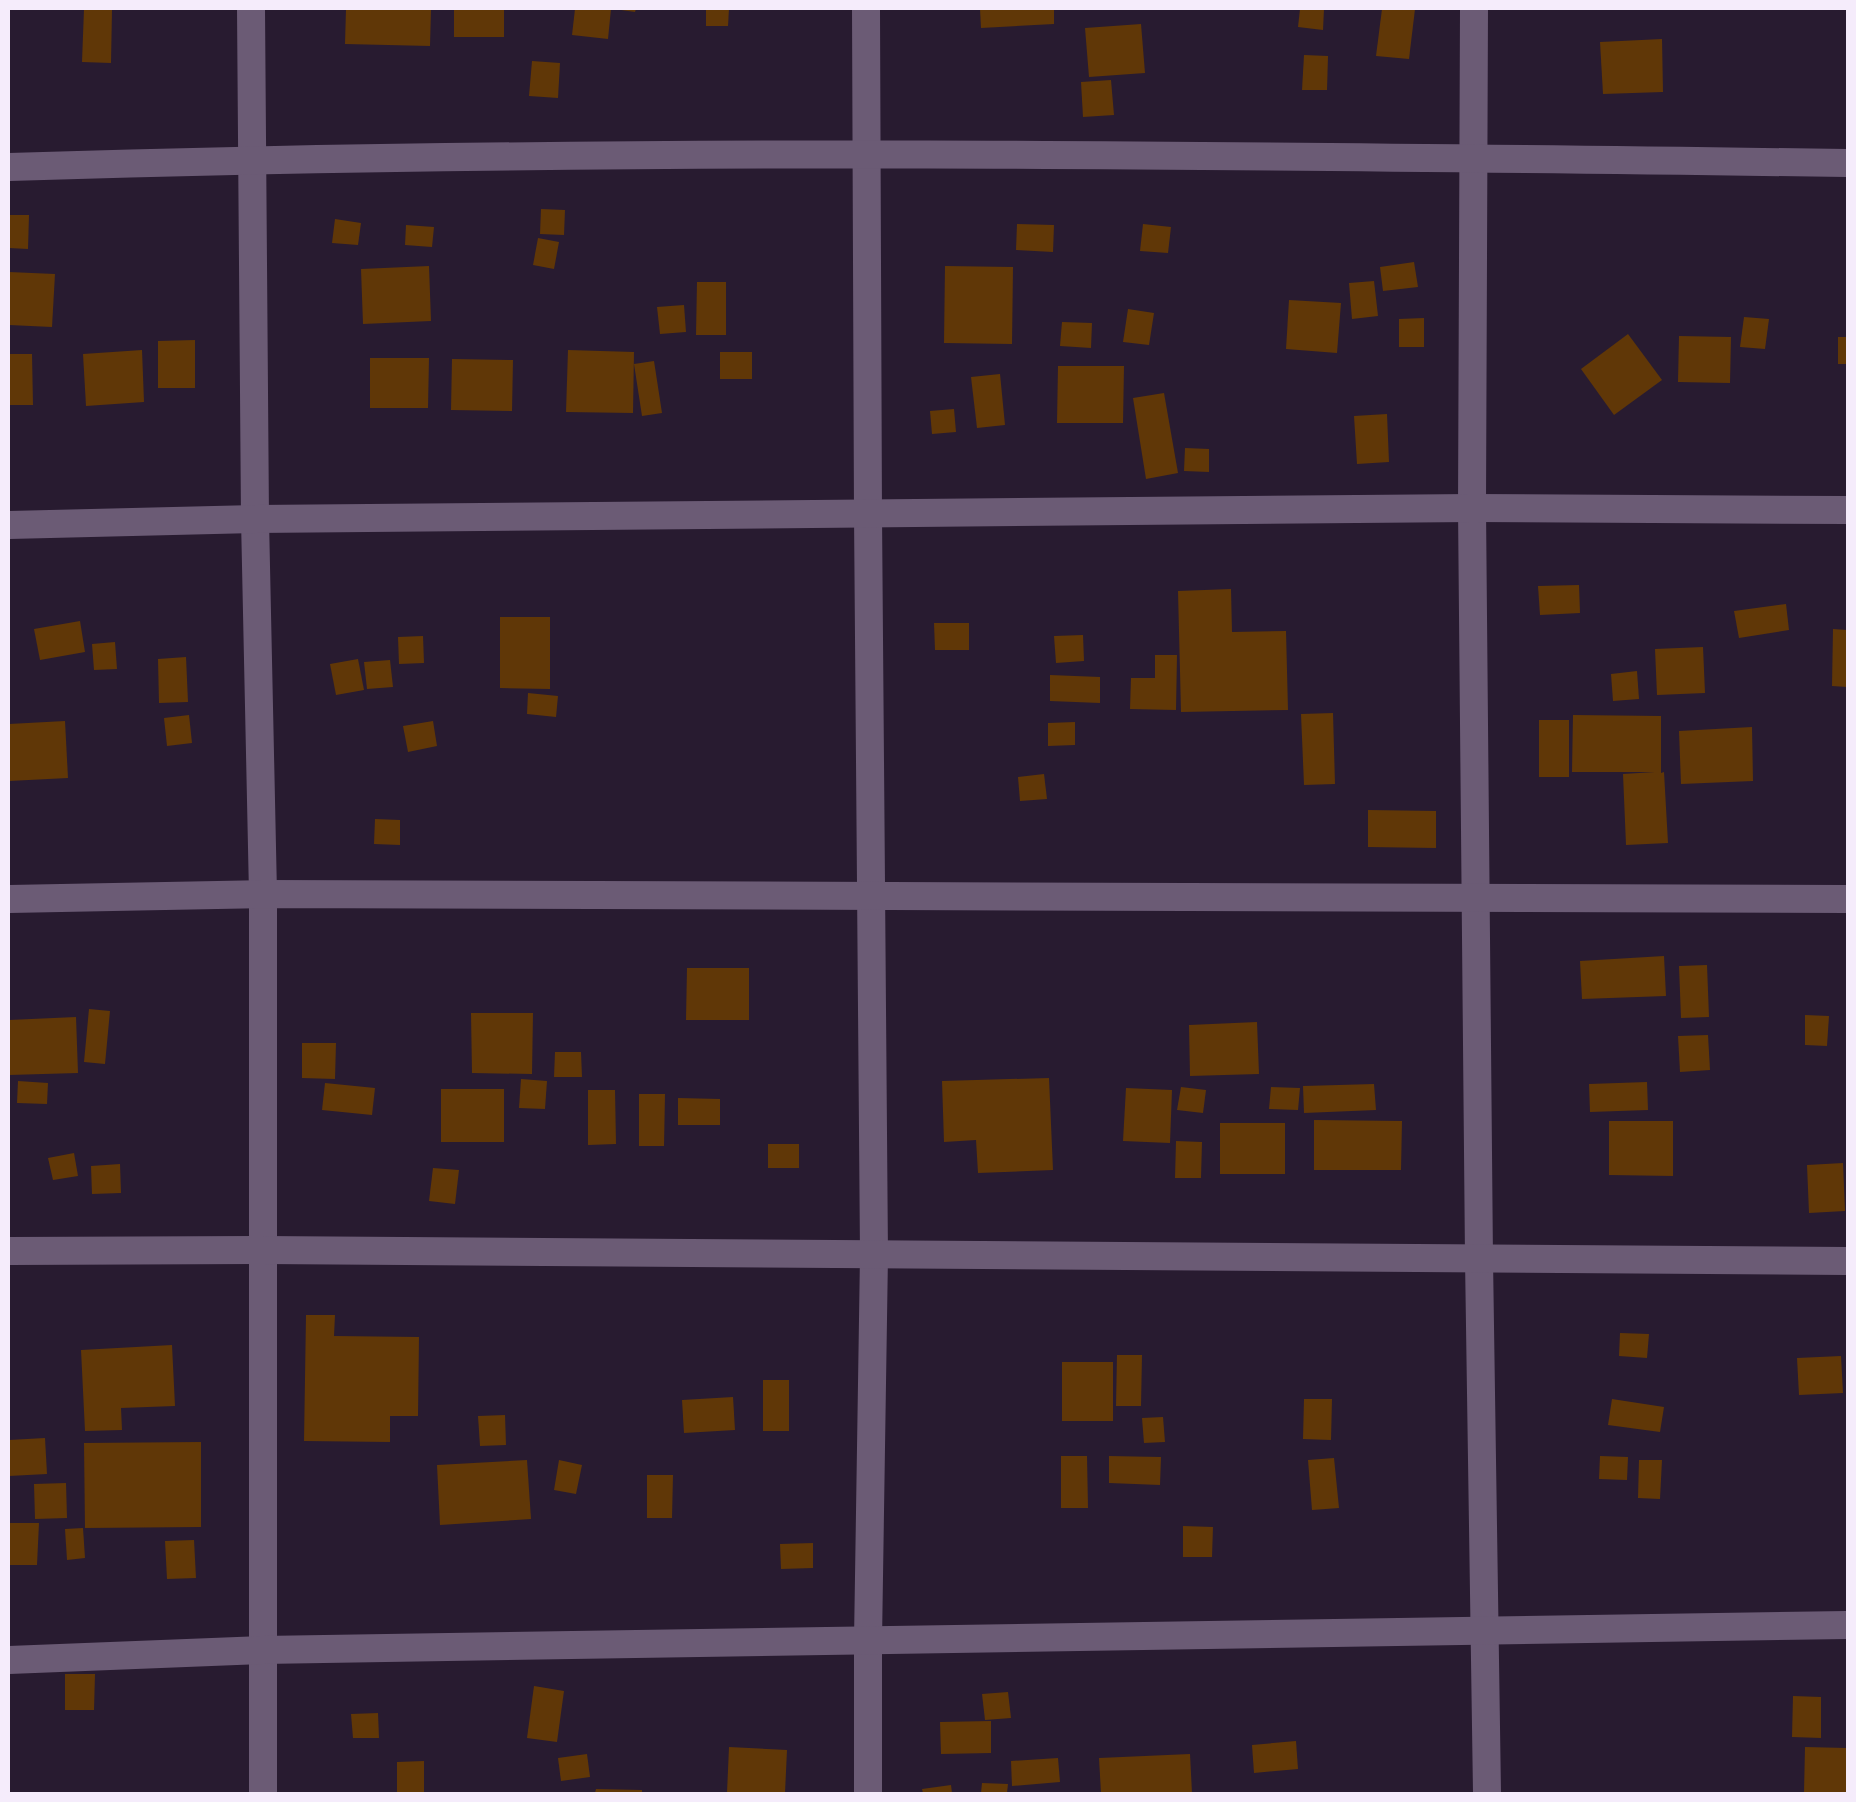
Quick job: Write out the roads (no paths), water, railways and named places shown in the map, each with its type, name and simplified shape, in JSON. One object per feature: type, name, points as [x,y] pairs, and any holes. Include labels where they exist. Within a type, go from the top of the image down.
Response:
[{"type":"street","points":[[251,9],[255,519],[263,894],[263,1793]]},
{"type":"street","points":[[866,9],[874,1255],[868,1641],[868,1793]]},
{"type":"street","points":[[1474,9],[1472,508],[1479,1259],[1487,1793]]},
{"type":"street","points":[[9,167],[252,159],[866,153],[1847,163]]},
{"type":"street","points":[[9,525],[255,519],[1472,508],[1847,510]]},
{"type":"street","points":[[9,899],[263,894],[1847,899]]},
{"type":"street","points":[[9,1251],[263,1250],[1847,1261]]},
{"type":"street","points":[[9,1660],[262,1650],[1847,1625]]}]
